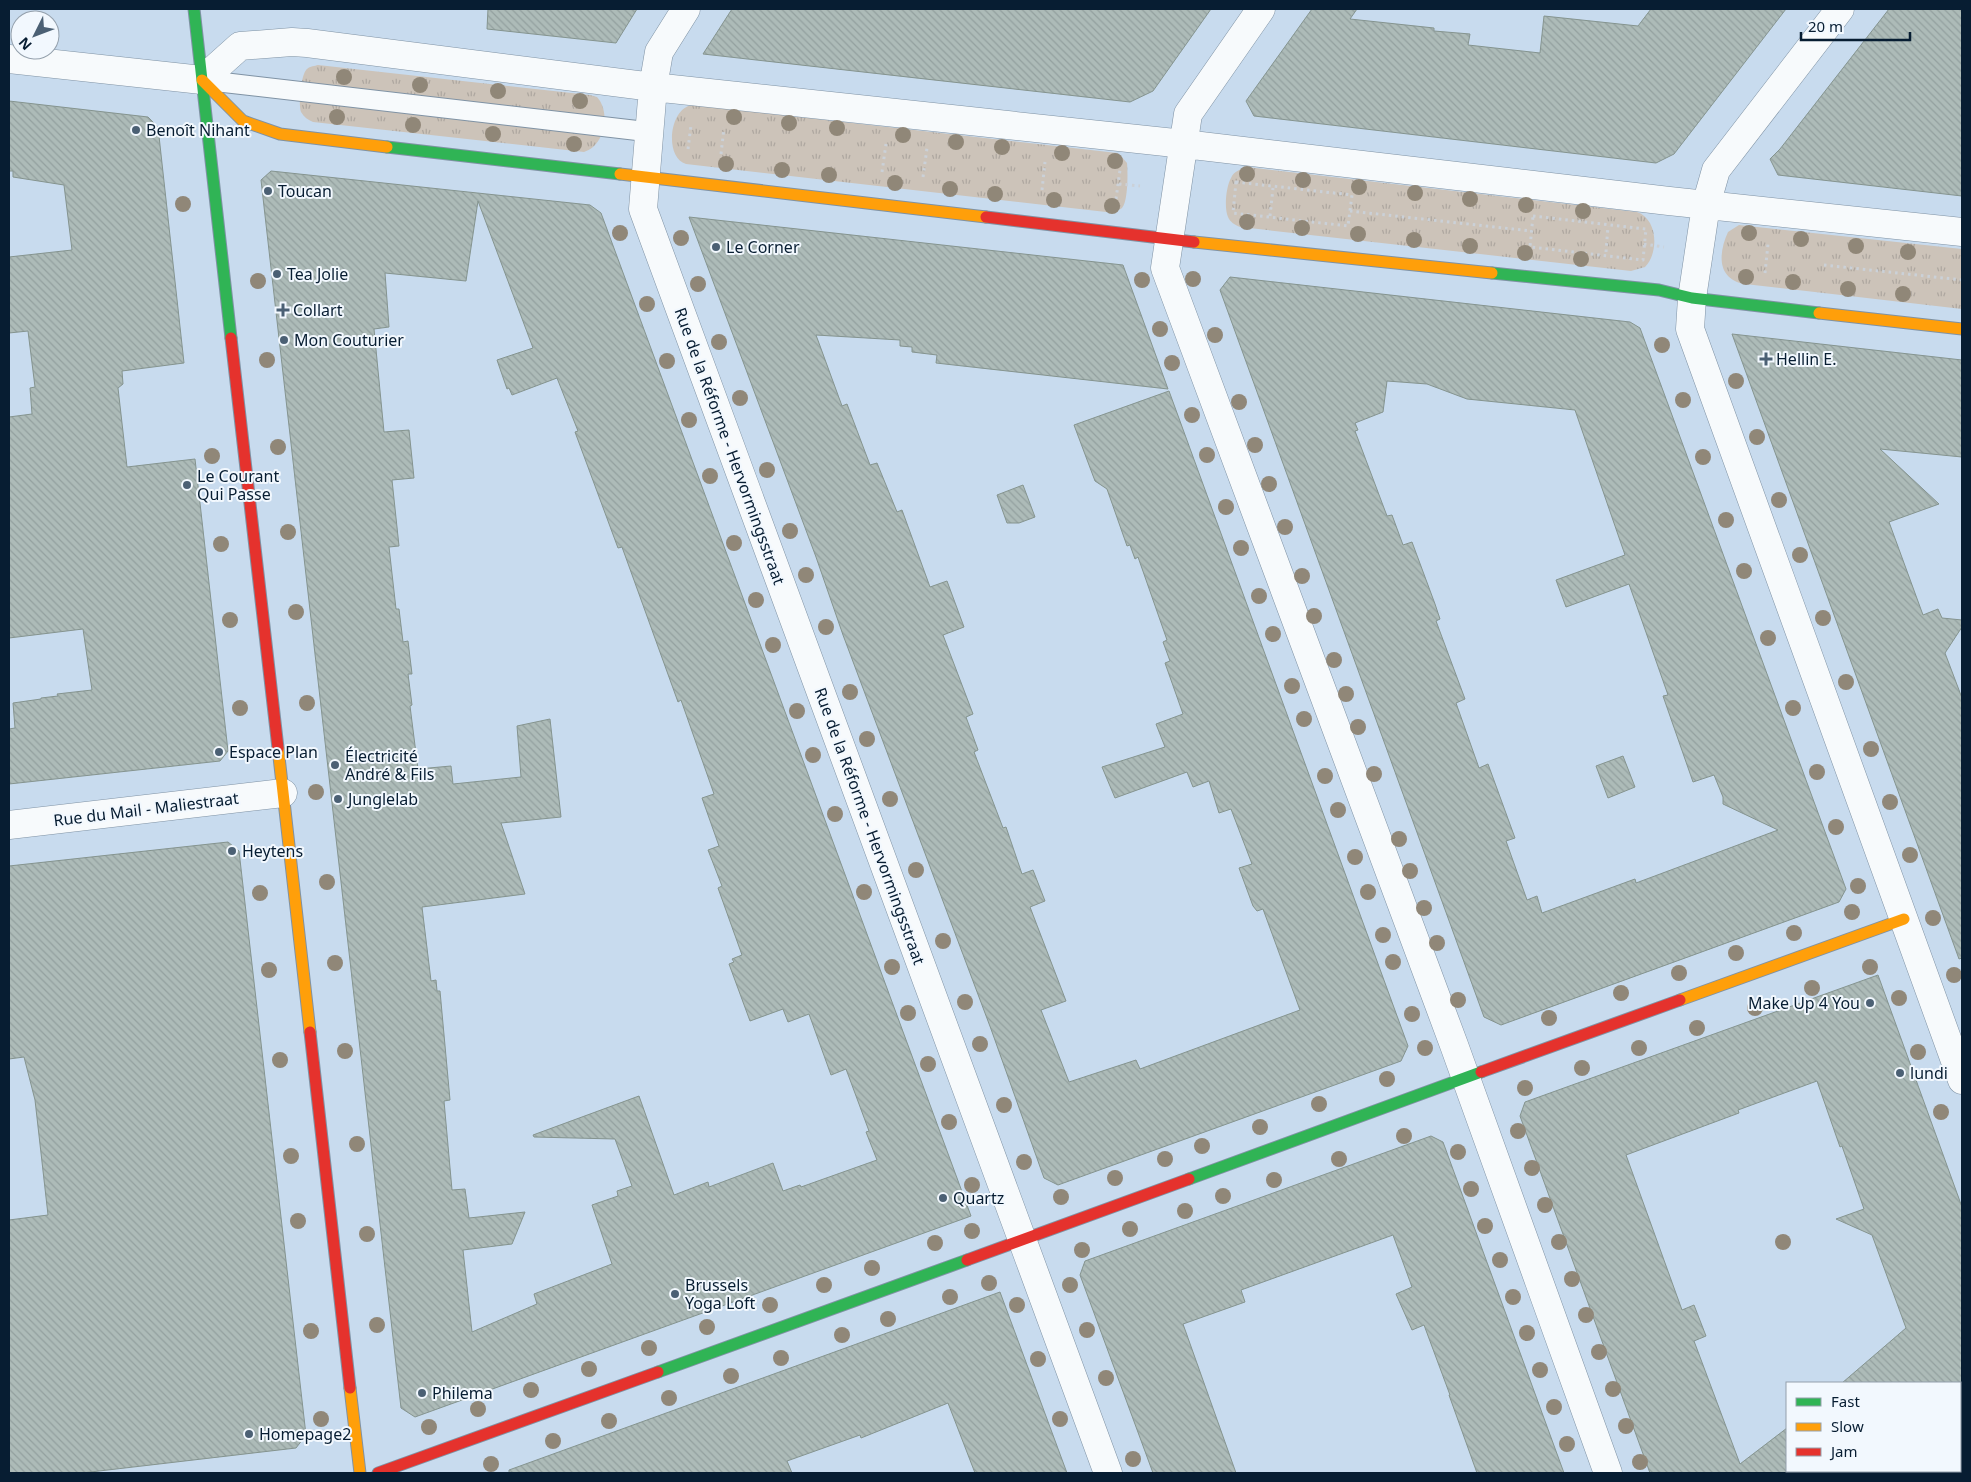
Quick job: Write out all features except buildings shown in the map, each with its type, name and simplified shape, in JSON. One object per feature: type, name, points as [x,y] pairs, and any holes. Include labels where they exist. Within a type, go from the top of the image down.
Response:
[{"type":"street","points":[[194,9],[360,1473]]},
{"type":"street","name":"Rue de la Réforme - Hervormingsstraat","points":[[686,9],[659,52],[653,87],[643,209],[1108,1473]]},
{"type":"street","points":[[1261,9],[1188,114],[1165,268],[1465,1078],[1608,1473]]},
{"type":"street","points":[[1840,9],[1716,170],[1706,204],[1692,298],[1690,329],[1962,1080]]},
{"type":"street","points":[[202,80],[240,46],[292,42],[653,87],[1184,144],[1962,232]]},
{"type":"street","points":[[9,59],[202,80],[243,121],[280,134],[1170,239],[1659,290],[1692,298],[1962,329]]},
{"type":"street","name":"Rue du Mail - Maliestraat","points":[[9,825],[284,793]]},
{"type":"street","points":[[378,1473],[1023,1240],[1872,929],[1904,919]]},
{"type":"lane","points":[[202,80],[650,132]]},
{"type":"path","points":[[687,157],[691,119]]},
{"type":"path","points":[[721,154],[725,123]]},
{"type":"path","points":[[882,173],[886,141],[894,142]]},
{"type":"path","points":[[919,145],[937,147]]},
{"type":"path","points":[[915,176],[923,177],[927,146]]},
{"type":"path","points":[[688,150],[696,151]]},
{"type":"path","points":[[713,153],[730,155]]},
{"type":"path","points":[[1051,192],[1042,191],[1044,168],[1045,160],[1054,161]]},
{"type":"path","points":[[1108,198],[1117,199],[1121,168],[1111,167]]},
{"type":"path","points":[[873,172],[890,174]]},
{"type":"path","points":[[1236,182],[1352,195],[1350,211],[1348,226],[1233,213],[1236,182]]},
{"type":"path","points":[[1119,184],[1140,186]]},
{"type":"path","points":[[1270,217],[1273,186]]},
{"type":"path","points":[[1350,211],[1531,231]]},
{"type":"path","points":[[1533,216],[1646,229],[1643,260],[1530,247],[1531,231],[1533,216]]},
{"type":"path","points":[[1605,255],[1608,224]]},
{"type":"path","points":[[1759,243],[1778,245]]},
{"type":"path","points":[[1644,244],[1664,247]]},
{"type":"path","points":[[1765,273],[1768,244]]},
{"type":"path","points":[[1823,272],[1825,258]]},
{"type":"path","points":[[1824,265],[1962,280]]},
{"type":"path","points":[[1756,272],[1775,274]]},
{"type":"green space","points":[[318,65],[590,95],[597,97],[601,103],[605,119],[604,128],[597,143],[591,149],[584,152],[313,122],[301,112],[300,96],[305,72],[310,67]]},
{"type":"green space","points":[[693,105],[1117,153],[1127,163],[1124,205],[1114,212],[1106,212],[686,164],[679,160],[674,153],[672,133],[674,123],[679,114],[685,108]]},
{"type":"green space","points":[[1247,167],[1637,212],[1644,216],[1652,229],[1654,237],[1653,253],[1645,267],[1631,271],[1240,227],[1228,217],[1226,198],[1232,176]]},
{"type":"green space","points":[[1739,225],[1962,249],[1962,309],[1745,284],[1736,281],[1729,277],[1725,271],[1722,264],[1722,249],[1728,232]]},
{"type":"traffic: fast","points":[[194,9],[231,338]]},
{"type":"traffic: fast","points":[[387,147],[620,174]]},
{"type":"traffic: fast","points":[[1492,273],[1659,290],[1692,298],[1819,313]]},
{"type":"traffic: fast","points":[[1189,1179],[1481,1072]]},
{"type":"traffic: fast","points":[[658,1372],[967,1260]]},
{"type":"traffic: slow","points":[[202,80],[243,121],[280,134],[387,147]]},
{"type":"traffic: slow","points":[[620,174],[986,217]]},
{"type":"traffic: slow","points":[[1194,242],[1492,273]]},
{"type":"traffic: slow","points":[[1819,313],[1962,329]]},
{"type":"traffic: slow","points":[[278,748],[310,1032]]},
{"type":"traffic: slow","points":[[1680,1000],[1904,919]]},
{"type":"traffic: slow","points":[[350,1388],[360,1473]]},
{"type":"traffic: jam","points":[[986,217],[1194,242]]},
{"type":"traffic: jam","points":[[231,338],[278,748]]},
{"type":"traffic: jam","points":[[1481,1072],[1680,1000]]},
{"type":"traffic: jam","points":[[310,1032],[350,1388]]},
{"type":"traffic: jam","points":[[967,1260],[1189,1179]]},
{"type":"traffic: jam","points":[[378,1473],[658,1372]]},
{"type":"place","name":"Benoît Nihant","points":[[136,130]]},
{"type":"place","name":"Toucan","points":[[268,191]]},
{"type":"place","name":"Le Corner","points":[[716,247]]},
{"type":"place","name":"Tea Jolie","points":[[277,274]]},
{"type":"place","name":"Collart","points":[[283,310]]},
{"type":"place","name":"Mon Couturier","points":[[284,340]]},
{"type":"place","name":"Hellin E.","points":[[1766,359]]},
{"type":"place","name":"Le Courant Qui Passe","points":[[187,485]]},
{"type":"place","name":"Espace Plan","points":[[219,752]]},
{"type":"place","name":"Électricité André & Fils","points":[[335,765]]},
{"type":"place","name":"Junglelab","points":[[338,799]]},
{"type":"place","name":"Heytens","points":[[232,851]]},
{"type":"place","name":"Make Up 4 You","points":[[1870,1003]]},
{"type":"place","name":"lundi","points":[[1900,1073]]},
{"type":"place","name":"Quartz","points":[[943,1198]]},
{"type":"place","name":"Brussels Yoga Loft","points":[[675,1294]]},
{"type":"place","name":"Philema","points":[[422,1393]]},
{"type":"place","name":"Homepage2","points":[[249,1434]]}]
